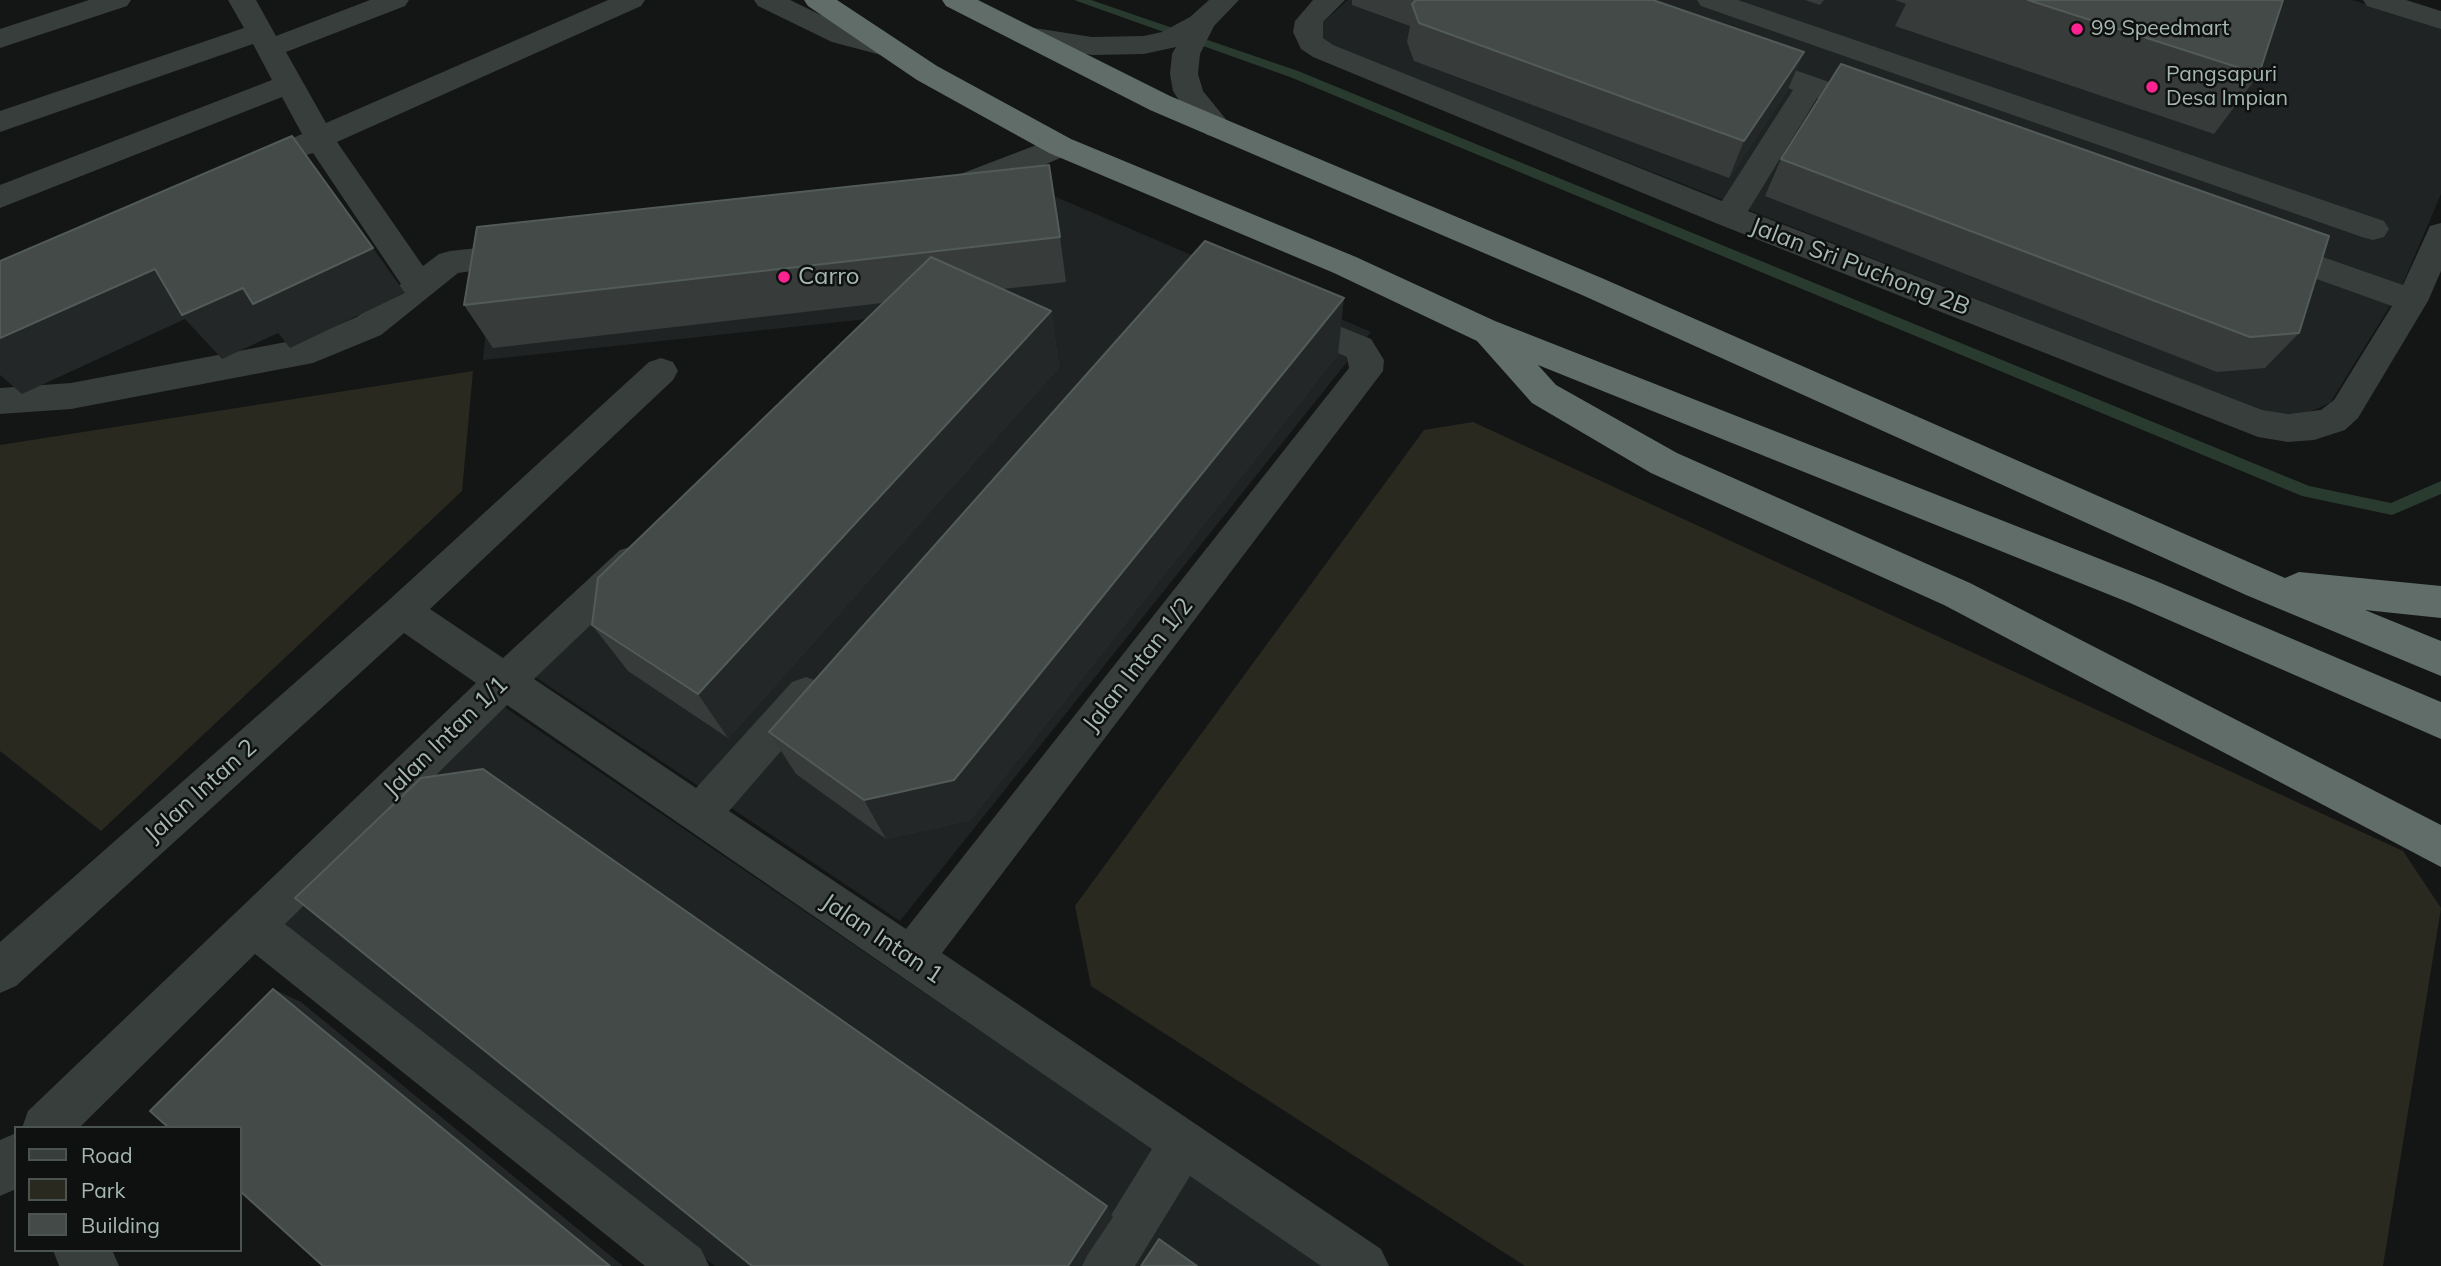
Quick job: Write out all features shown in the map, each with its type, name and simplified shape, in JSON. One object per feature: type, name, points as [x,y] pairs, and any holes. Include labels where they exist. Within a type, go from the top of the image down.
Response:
[{"type":"highway","points":[[818,0],[885,47],[1060,146],[1345,265],[1483,330],[2143,592],[2441,721]]},
{"type":"highway","points":[[956,0],[1160,103],[1593,287],[2259,584],[2441,659]]},
{"type":"highway","points":[[1483,330],[1544,394],[1664,463],[1957,594],[2441,847]]},
{"type":"highway","points":[[2259,584],[2441,602]]},
{"type":"street","points":[[0,39],[117,0]]},
{"type":"street","points":[[242,0],[320,138],[323,173],[395,246],[419,287]]},
{"type":"street","points":[[0,122],[395,0]]},
{"type":"street","points":[[271,160],[631,0]]},
{"type":"street","points":[[768,0],[842,36],[885,47]]},
{"type":"street","points":[[1028,37],[1092,46],[1144,46],[1171,39],[1195,28],[1225,0]]},
{"type":"street","name":"Jalan Sri Puchong 2B","points":[[1331,0],[1318,10],[1307,32],[1311,43],[1323,51],[1729,216],[2258,423],[2288,428],[2324,424],[2333,421],[2346,409],[2412,301],[2441,234]]},
{"type":"street","points":[[1711,0],[2373,229]]},
{"type":"street","points":[[2377,0],[2441,20]]},
{"type":"street","points":[[1195,28],[1186,54],[1184,74],[1188,91],[1199,109],[1218,128]]},
{"type":"street","points":[[1722,54],[1901,118]]},
{"type":"street","points":[[0,197],[291,83]]},
{"type":"street","points":[[1729,216],[1810,86]]},
{"type":"street","points":[[932,194],[1009,169],[1060,146]]},
{"type":"street","points":[[2242,240],[2412,301]]},
{"type":"street","points":[[0,401],[71,396],[313,351],[369,326],[450,262],[557,250]]},
{"type":"street","name":"Jalan Intan 1/2","points":[[911,958],[1366,371],[1367,360],[1359,348],[1263,306]]},
{"type":"street","name":"Jalan Intan 2","points":[[0,971],[402,611],[661,371]]},
{"type":"street","name":"Jalan Intan 1/1","points":[[47,1126],[504,682],[664,532]]},
{"type":"street","name":"Jalan Intan 1","points":[[402,611],[1364,1266]]},
{"type":"street","points":[[699,815],[829,669]]},
{"type":"street","points":[[252,925],[684,1266]]},
{"type":"street","points":[[1107,1266],[1183,1143]]},
{"type":"street","points":[[0,1172],[14,1159]]},
{"type":"street","points":[[0,1178],[14,1190]]},
{"type":"street","points":[[79,1252],[94,1266]]},
{"type":"shaded area","points":[[1348,0],[2352,0],[2441,28],[2441,194],[2401,288],[2330,403],[2309,412],[2282,414],[2262,411],[1328,45],[1319,33],[1320,25]]},
{"type":"shaded area","points":[[1056,197],[1371,332],[900,921],[534,676],[914,314],[483,360],[492,265]]},
{"type":"shaded area","points":[[500,704],[1326,1266],[715,1266],[278,924]]},
{"type":"green space","points":[[473,371],[462,491],[101,831],[0,751],[0,445]]},
{"type":"green space","points":[[1473,422],[2403,851],[2441,908],[2383,1266],[1525,1266],[1091,986],[1075,906],[1424,430]]},
{"type":"building","points":[[1416,0],[1653,0],[1804,52],[1744,141],[1419,23],[1412,4]]},
{"type":"building","points":[[2028,0],[2283,0],[2259,74]]},
{"type":"building","points":[[1841,64],[2329,236],[2299,333],[2250,337],[1781,159]]},
{"type":"building","points":[[292,136],[373,248],[253,304],[243,288],[182,315],[155,269],[0,338],[0,261]]},
{"type":"building","points":[[1049,165],[1060,237],[464,305],[477,227]]},
{"type":"building","points":[[1205,241],[1344,298],[954,780],[864,800],[769,732]]},
{"type":"building","points":[[931,257],[1051,311],[698,694],[592,625],[598,578]]},
{"type":"building","points":[[483,769],[1107,1206],[1068,1266],[752,1266],[295,898],[421,778]]},
{"type":"building","points":[[273,989],[610,1266],[323,1266],[242,1193],[242,1126],[167,1126],[150,1111]]},
{"type":"building","points":[[1159,1239],[1197,1266],[1141,1266]]},
{"type":"waterway","points":[[1080,0],[1294,74],[2307,492],[2392,509],[2441,487]]},
{"type":"place","name":"99 Speedmart","points":[[2077,29]]},
{"type":"place","name":"Pangsapuri Desa Impian","points":[[2152,87]]},
{"type":"place","name":"Carro","points":[[784,277]]}]
